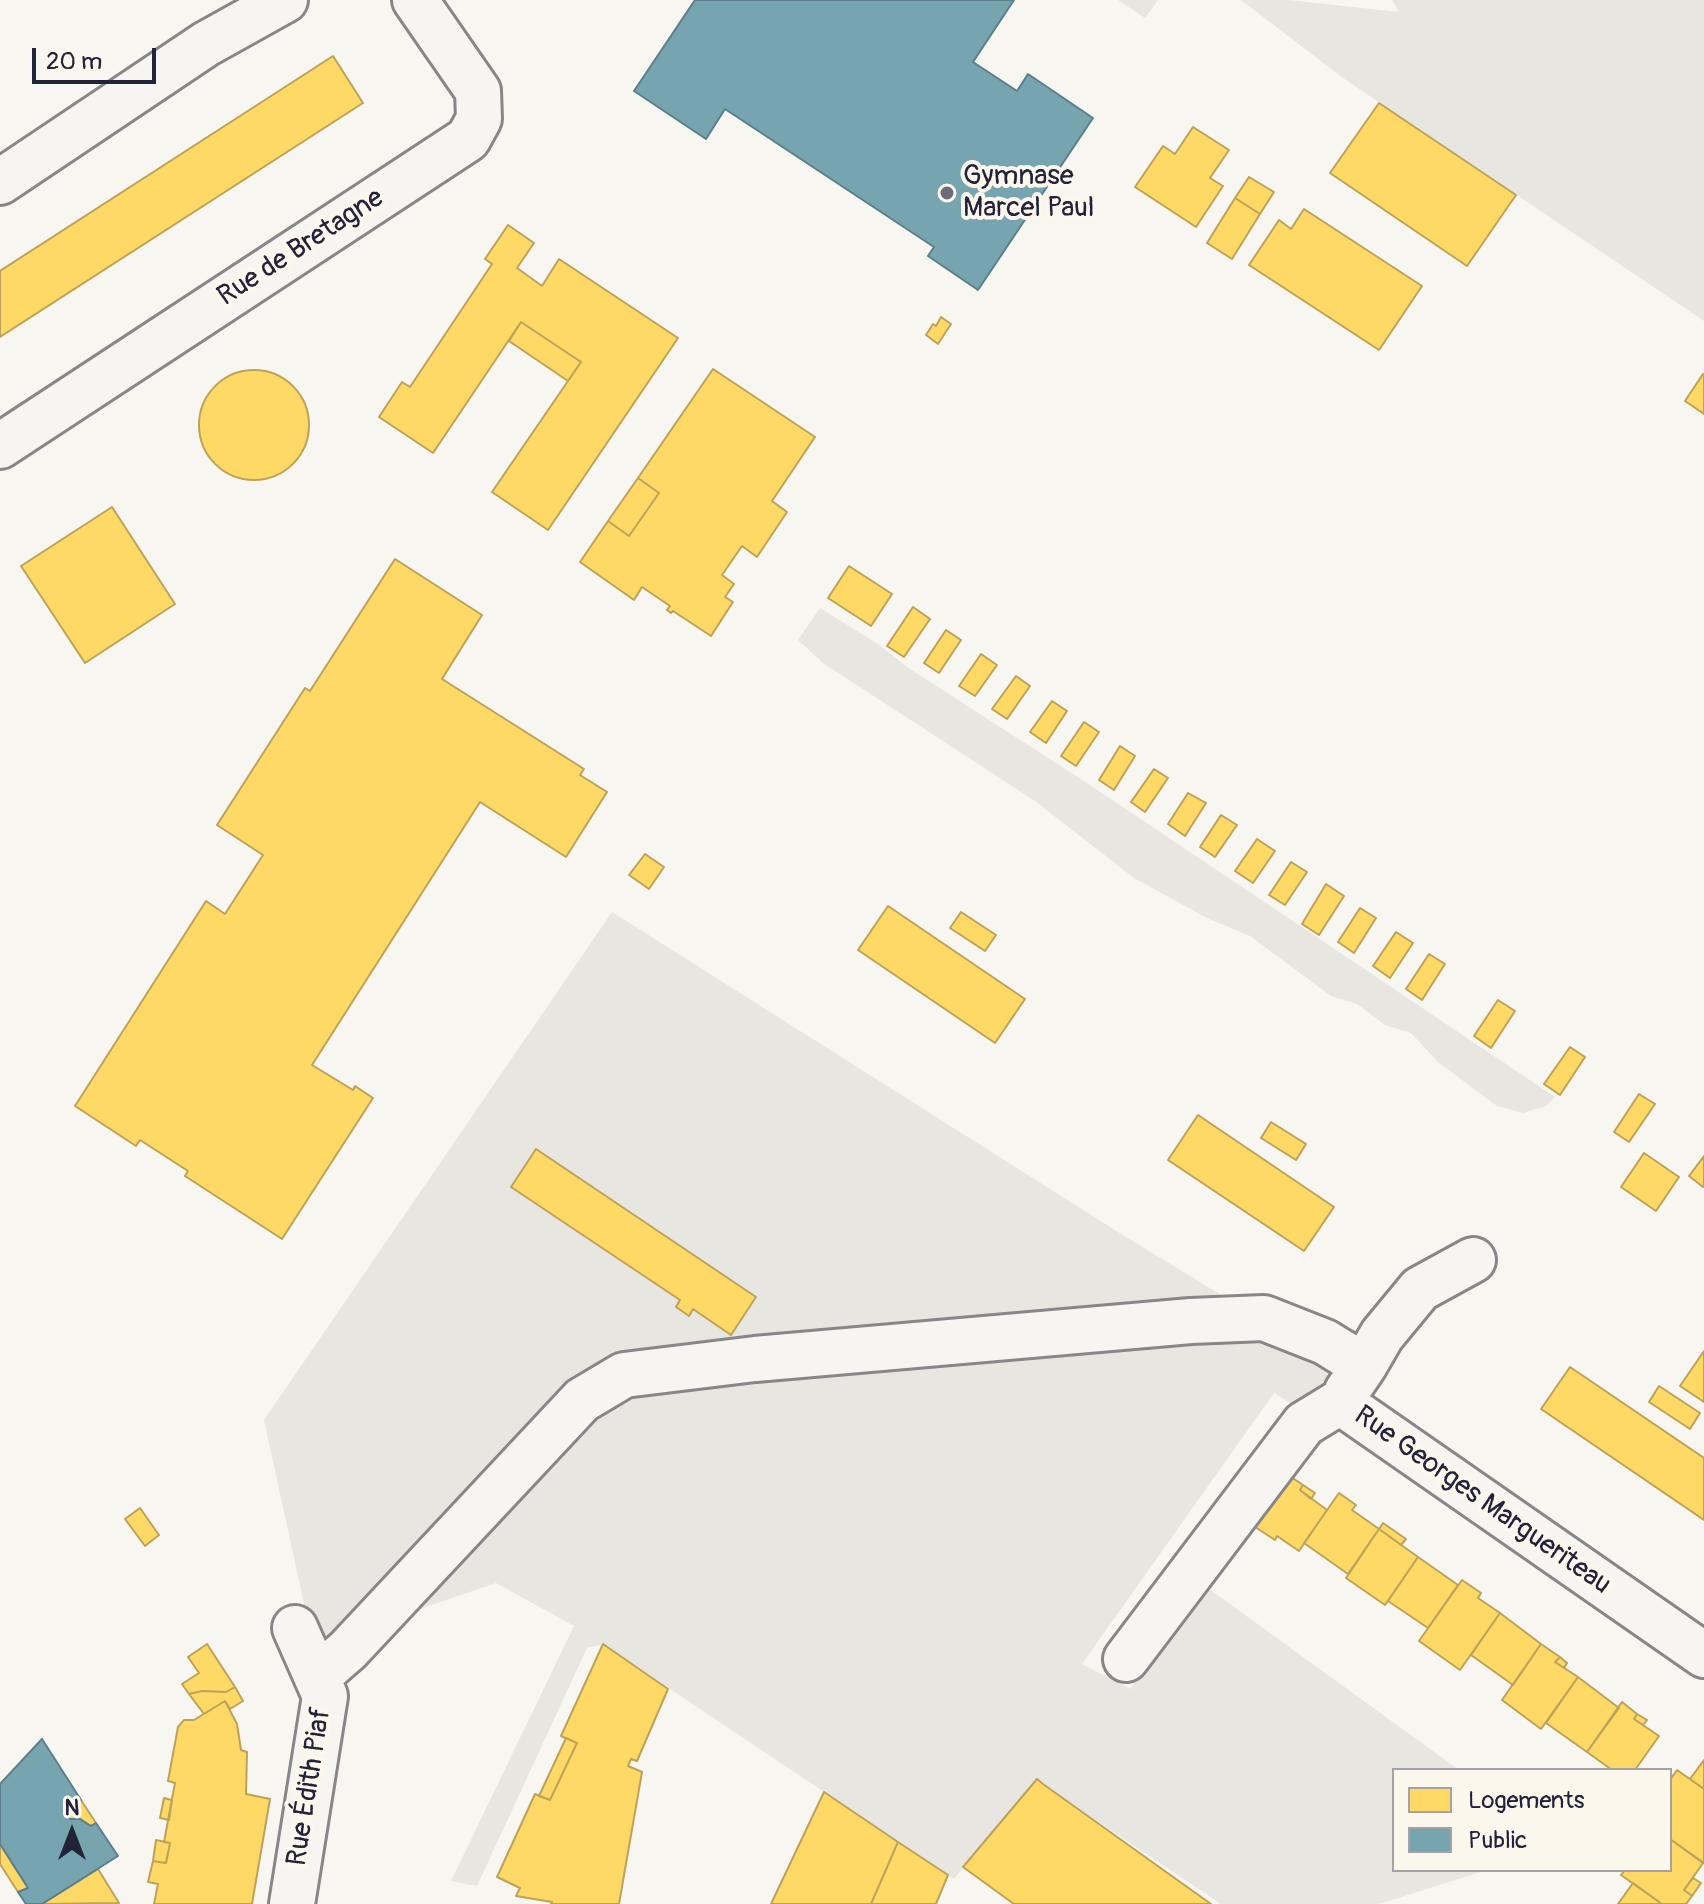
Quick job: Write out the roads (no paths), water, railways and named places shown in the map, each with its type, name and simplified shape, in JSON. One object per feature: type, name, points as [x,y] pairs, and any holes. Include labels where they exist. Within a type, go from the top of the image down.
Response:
[{"type":"street","points":[[0,182],[206,44],[285,0]]},
{"type":"street","name":"Rue de Bretagne","points":[[0,446],[468,139],[479,119],[478,91],[415,0]]},
{"type":"street","points":[[1340,1402],[1382,1335],[1420,1289],[1473,1260]]},
{"type":"street","points":[[317,1677],[348,1650],[582,1400],[624,1375],[817,1354],[1191,1321],[1264,1318],[1325,1342],[1364,1366]]},
{"type":"street","name":"Rue Georges Margueriteau","points":[[1126,1659],[1304,1424],[1340,1402],[1704,1655]]},
{"type":"street","name":"Rue Édith Piaf","points":[[292,1904],[325,1696],[295,1628]]},
{"type":"place","name":"Gymnase Marcel Paul","points":[[947,193]]}]
